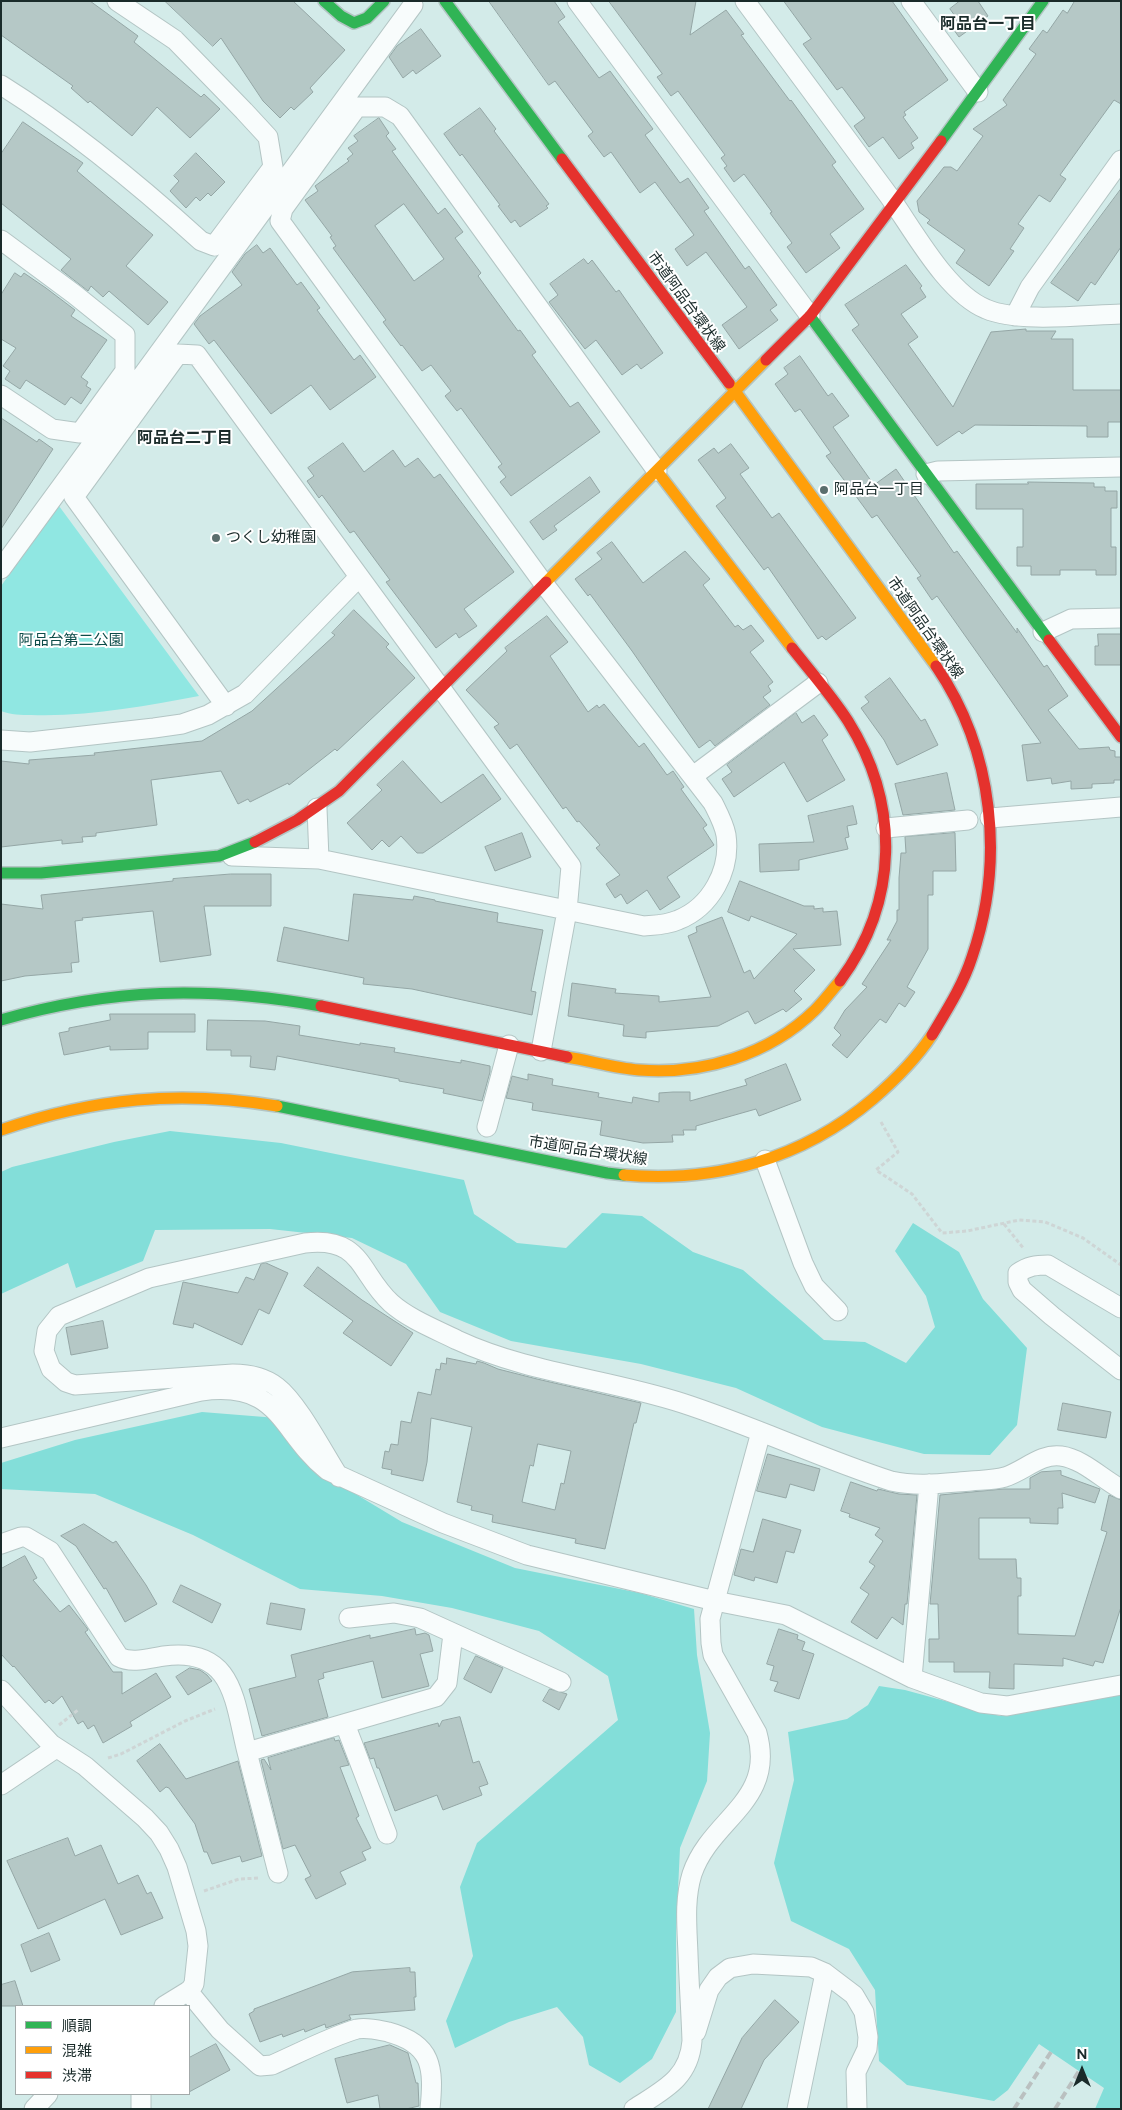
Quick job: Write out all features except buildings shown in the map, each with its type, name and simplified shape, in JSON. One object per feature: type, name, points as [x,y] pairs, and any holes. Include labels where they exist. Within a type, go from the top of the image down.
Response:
[{"type":"street","points":[[1,85],[71,132],[150,195],[201,241],[214,246],[273,167],[268,137],[175,40],[117,1]]},
{"type":"street","points":[[324,1],[344,21],[357,23],[371,17],[384,1]]},
{"type":"street","name":"市道阿品台環状線","points":[[1,1130],[73,1108],[129,1099],[186,1096],[271,1105],[607,1173],[641,1177],[711,1174],[765,1160],[810,1142],[840,1125],[868,1105],[894,1082],[938,1028],[955,998],[969,967],[980,934],[988,900],[991,866],[990,818],[980,763],[969,730],[955,698],[938,668],[445,1]]},
{"type":"street","points":[[577,1],[1121,737]]},
{"type":"street","points":[[745,1],[958,292],[984,309],[1015,316],[1121,314]]},
{"type":"street","points":[[911,1],[978,92]]},
{"type":"street","points":[[219,856],[270,836],[317,808],[359,773],[810,316],[978,92],[1043,1]]},
{"type":"street","points":[[1,569],[412,5]]},
{"type":"street","points":[[1,873],[41,873],[219,856],[319,859],[644,926],[661,925],[686,916],[706,900],[717,886],[724,870],[726,835],[721,818],[713,803],[544,584],[280,221],[283,209],[357,107],[385,107],[400,116],[657,471],[847,720],[866,752],[878,786],[886,828],[886,859],[882,894],[871,930],[855,962],[827,998],[808,1018],[778,1039],[745,1055],[710,1066],[674,1072],[638,1070],[315,1005],[224,993],[179,992],[111,996],[44,1008],[1,1020]]},
{"type":"street","points":[[1015,316],[1030,287],[1121,160]]},
{"type":"street","points":[[1,240],[125,334],[125,371],[80,432],[52,429],[1,395]]},
{"type":"street","points":[[226,706],[74,497],[178,354],[197,355],[571,866],[567,911],[541,1051]]},
{"type":"street","points":[[926,474],[938,471],[1121,467]]},
{"type":"street","points":[[1,740],[30,742],[168,727],[195,720],[226,706],[245,694],[359,577]]},
{"type":"street","points":[[1043,632],[1071,619],[1121,618]]},
{"type":"street","points":[[693,776],[818,683]]},
{"type":"street","points":[[990,818],[1121,807]]},
{"type":"street","points":[[317,808],[319,859]]},
{"type":"street","points":[[886,828],[968,820]]},
{"type":"street","points":[[487,1127],[509,1045]]},
{"type":"street","points":[[765,1160],[803,1263],[814,1286],[838,1311]]},
{"type":"street","points":[[339,1477],[293,1404],[277,1387],[267,1381],[256,1376],[233,1374],[75,1384],[66,1382],[50,1369],[44,1350],[47,1331],[59,1316],[68,1311],[149,1278],[304,1243],[328,1243],[350,1252],[359,1260],[383,1295],[398,1309],[458,1340],[508,1360],[607,1382],[682,1403],[891,1482],[929,1484],[999,1478],[1040,1460],[1058,1456],[1076,1461],[1121,1489]]},
{"type":"street","points":[[1121,1308],[1048,1265],[1036,1265],[1018,1273],[1018,1282],[1022,1290],[1121,1370]]},
{"type":"street","points":[[1,1438],[201,1391],[217,1388],[234,1390],[250,1394],[264,1401],[278,1412],[316,1461],[339,1477],[443,1524],[527,1555],[715,1601],[786,1615],[912,1678],[981,1703],[998,1706],[1016,1705],[1121,1685]]},
{"type":"street","points":[[691,2050],[686,1915],[689,1887],[696,1866],[706,1848],[751,1793],[758,1776],[761,1758],[760,1745],[754,1727],[711,1649],[710,1619],[761,1432]]},
{"type":"street","points":[[912,1678],[929,1484]]},
{"type":"street","points":[[1,1544],[26,1537],[50,1551],[118,1657],[132,1661],[177,1654],[196,1656],[212,1663],[225,1675],[232,1692],[246,1752],[271,1876]]},
{"type":"street","points":[[349,1618],[394,1614],[420,1618],[561,1682]]},
{"type":"street","points":[[246,1752],[436,1697],[447,1683],[454,1634]]},
{"type":"street","points":[[1,1690],[56,1748],[86,1766],[145,1818],[159,1832],[170,1849],[198,1936],[194,1984],[188,1991],[166,2005]]},
{"type":"street","points":[[346,1724],[387,1834]]},
{"type":"street","points":[[1,1785],[56,1748]]},
{"type":"street","points":[[634,2109],[675,2081],[686,2067],[709,1990],[718,1977],[730,1968],[745,1964],[811,1967],[826,1973],[854,1995],[864,2012],[868,2037],[867,2049],[856,2072],[857,2109]]},
{"type":"street","points":[[797,2109],[826,1973]]},
{"type":"street","points":[[188,1991],[220,2030],[260,2066],[272,2065],[358,2029],[376,2030],[409,2039],[421,2050],[431,2067],[430,2109]]},
{"type":"street","points":[[34,2109],[47,2095]]},
{"type":"street","points":[[55,2095],[55,2109]]},
{"type":"street","points":[[141,2095],[141,2109]]},
{"type":"path","points":[[881,1122],[898,1152],[876,1170],[912,1194],[942,1233],[1019,1220],[1045,1222],[1083,1238],[1121,1265]]},
{"type":"path","points":[[1004,1224],[1036,1265]]},
{"type":"path","points":[[103,1758],[121,1754],[155,1735],[222,1706]]},
{"type":"path","points":[[203,1889],[206,1891],[239,1879],[271,1876]]},
{"type":"green space","name":"阿品台第二公園","points":[[59,506],[199,696],[116,710],[74,714],[20,715],[1,711],[1,586]]},
{"type":"shaded area","points":[[170,1131],[281,1143],[464,1180],[474,1214],[517,1243],[566,1248],[602,1213],[642,1216],[693,1252],[743,1270],[824,1340],[865,1342],[906,1363],[935,1327],[926,1296],[895,1251],[913,1223],[959,1252],[983,1299],[1027,1348],[1017,1425],[990,1455],[924,1454],[822,1427],[736,1388],[641,1364],[511,1341],[440,1312],[406,1264],[352,1238],[270,1229],[155,1230],[143,1261],[76,1288],[68,1263],[1,1294],[1,1172],[12,1167],[114,1142]]},
{"type":"shaded area","points":[[202,1412],[277,1418],[334,1481],[402,1522],[515,1568],[640,1593],[694,1609],[697,1655],[710,1733],[707,1781],[680,1848],[676,1932],[676,2012],[652,2059],[620,2083],[589,2065],[583,2037],[557,2007],[509,2022],[455,2048],[446,2021],[473,1956],[460,1887],[477,1843],[618,1720],[608,1676],[539,1631],[452,1608],[382,1596],[300,1589],[193,1535],[95,1494],[1,1489],[1,1463],[75,1440]]},
{"type":"shaded area","points":[[879,1686],[905,1690],[1000,1716],[1121,1694],[1121,2109],[1095,2109],[1104,2088],[1039,2044],[1008,2090],[994,2101],[907,2085],[879,2061],[875,1990],[849,1949],[791,1921],[774,1863],[794,1780],[788,1732],[847,1719],[868,1705]]},
{"type":"railway","points":[[1014,2109],[1051,2052]]},
{"type":"railway","points":[[1055,2109],[1079,2071]]},
{"type":"traffic: fast","points":[[324,1],[341,16],[354,23],[367,18],[384,1]]},
{"type":"traffic: fast","points":[[445,1],[562,159]]},
{"type":"traffic: fast","points":[[941,141],[1043,1]]},
{"type":"traffic: fast","points":[[810,316],[1049,640]]},
{"type":"traffic: fast","points":[[1,873],[41,873],[219,856],[255,842]]},
{"type":"traffic: fast","points":[[1,1020],[42,1009],[82,1002],[121,996],[160,994],[239,995],[321,1006]]},
{"type":"traffic: fast","points":[[277,1106],[624,1175]]},
{"type":"traffic: slow","points":[[546,582],[766,360]]},
{"type":"traffic: slow","points":[[729,383],[936,666]]},
{"type":"traffic: slow","points":[[657,471],[792,648]]},
{"type":"traffic: slow","points":[[567,1057],[630,1069],[663,1071],[687,1069],[733,1059],[756,1050],[797,1026],[815,1010],[840,981]]},
{"type":"traffic: slow","points":[[624,1175],[692,1175],[724,1170],[787,1152],[846,1120],[873,1099],[905,1069],[932,1035]]},
{"type":"traffic: slow","points":[[1,1130],[70,1110],[137,1100],[206,1098],[277,1106]]},
{"type":"traffic: jam","points":[[766,360],[810,316],[941,141]]},
{"type":"traffic: jam","points":[[562,159],[729,383]]},
{"type":"traffic: jam","points":[[255,842],[297,820],[339,791],[546,582]]},
{"type":"traffic: jam","points":[[1049,640],[1121,737]]},
{"type":"traffic: jam","points":[[792,648],[848,721],[865,753],[877,785],[884,819],[886,852],[882,885],[873,918],[859,950],[840,981]]},
{"type":"traffic: jam","points":[[932,1035],[949,1007],[972,957],[982,920],[988,883],[990,845],[988,807],[982,770],[971,734],[956,699],[936,666]]},
{"type":"traffic: jam","points":[[321,1006],[567,1057]]},
{"type":"place","name":"阿品台一丁目","points":[[824,490]]},
{"type":"place","name":"つくし幼稚園","points":[[216,538]]},
{"type":"district","name":"阿品台一丁目","points":[[988,24]]},
{"type":"district","name":"阿品台二丁目","points":[[185,438]]}]
